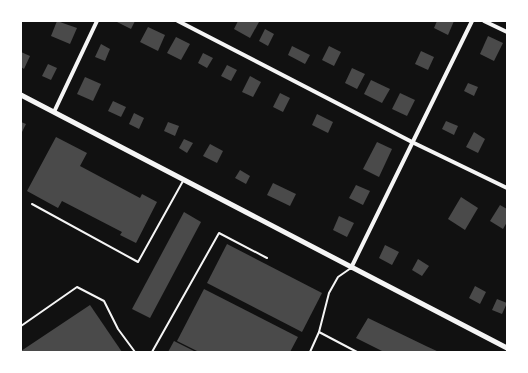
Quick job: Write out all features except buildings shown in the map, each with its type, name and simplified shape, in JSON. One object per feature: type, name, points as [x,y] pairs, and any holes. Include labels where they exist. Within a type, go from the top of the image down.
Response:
[{"type":"street","points":[[54,112],[97,21]]},
{"type":"street","points":[[178,21],[414,143],[507,188]]},
{"type":"street","points":[[351,268],[414,143],[472,21]]},
{"type":"street","points":[[484,21],[507,32]]},
{"type":"street","points":[[21,95],[507,348]]},
{"type":"lane","points":[[32,204],[138,262],[184,180]]},
{"type":"lane","points":[[152,352],[219,233],[267,258]]},
{"type":"lane","points":[[310,352],[319,332],[330,293],[338,277],[351,268]]},
{"type":"lane","points":[[21,326],[77,287],[104,301],[118,329],[135,352]]},
{"type":"lane","points":[[319,332],[356,352]]}]
